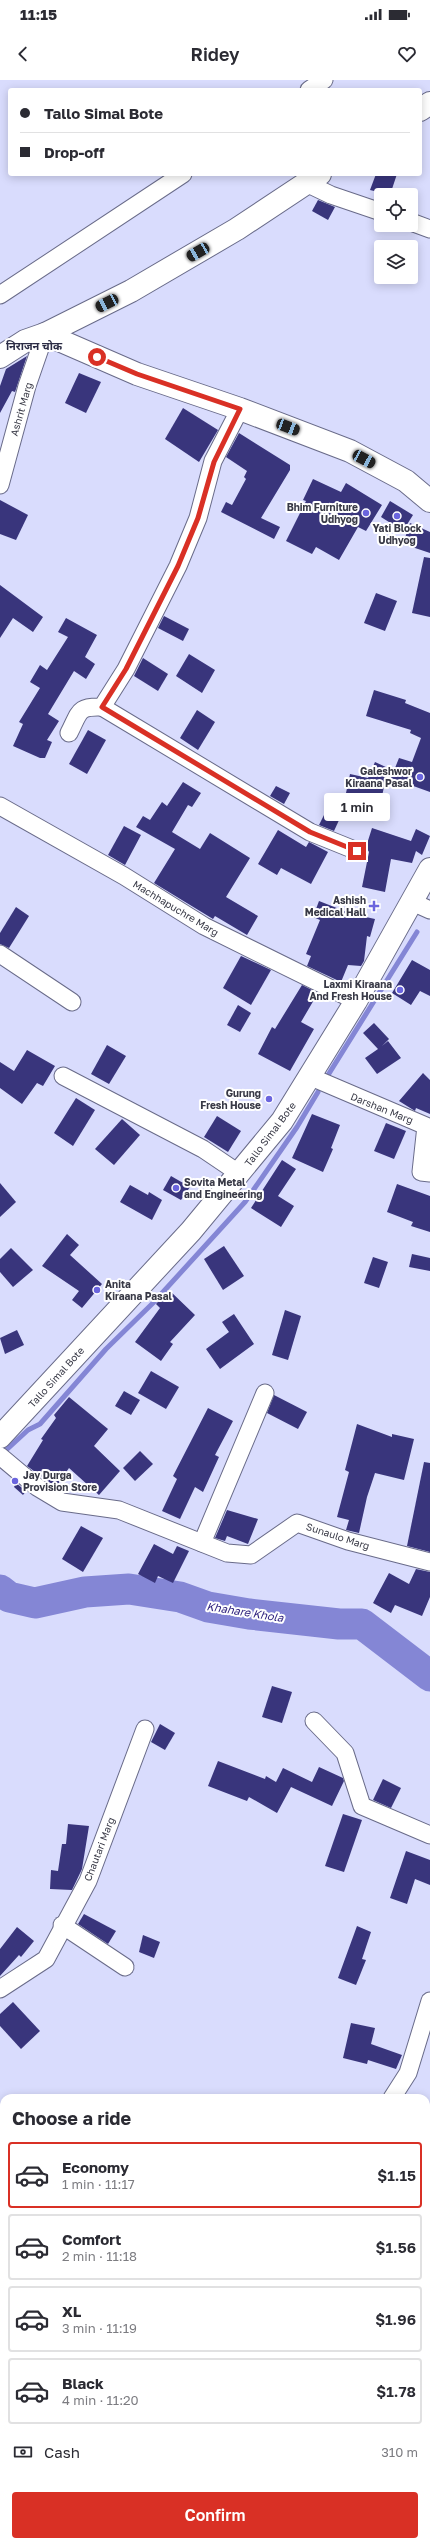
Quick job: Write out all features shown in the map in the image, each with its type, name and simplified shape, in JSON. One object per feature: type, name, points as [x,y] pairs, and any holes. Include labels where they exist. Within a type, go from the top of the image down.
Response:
[{"type":"main road","points":[[0,357],[25,341],[45,334],[138,287],[237,229],[313,178]]},
{"type":"main road","points":[[45,334],[137,374],[240,409],[350,451],[406,481],[430,501]]},
{"type":"main road","name":"Tallo Simal Bote","points":[[0,1437],[191,1231],[240,1174],[282,1121],[356,1001],[410,901],[430,869]]},
{"type":"street","points":[[312,88],[324,80]]},
{"type":"street","points":[[0,295],[180,176]]},
{"type":"street","points":[[313,178],[331,195],[374,210]]},
{"type":"street","points":[[418,225],[430,229]]},
{"type":"street","name":"Ashrit Marg","points":[[0,484],[27,386],[45,334]]},
{"type":"street","points":[[102,707],[126,669],[178,566],[198,518],[214,462],[240,409]]},
{"type":"street","points":[[69,733],[80,710],[86,707],[102,707],[310,832],[357,851]]},
{"type":"street","name":"Machhapuchre Marg","points":[[0,806],[124,876],[204,926],[356,1001]]},
{"type":"street","points":[[410,901],[430,910]]},
{"type":"street","points":[[0,954],[72,1002]]},
{"type":"street","points":[[63,1076],[203,1149],[240,1174]]},
{"type":"street","name":"Darshan Marg","points":[[311,1076],[426,1126],[421,1172],[430,1173]]},
{"type":"street","points":[[202,1543],[264,1393]]},
{"type":"street","name":"Sunaulo Marg","points":[[0,1456],[37,1487],[62,1502],[119,1510],[227,1554],[251,1554],[297,1523],[348,1541],[430,1562]]},
{"type":"street","points":[[314,1721],[345,1753],[362,1806],[430,1834]]},
{"type":"street","name":"Chautari Marg","points":[[0,1989],[46,1959],[62,1925],[88,1881],[145,1729]]},
{"type":"street","points":[[62,1925],[125,1967]]},
{"type":"street","points":[[395,2094],[408,2073],[430,2001]]},
{"type":"building","points":[[375,176],[396,176],[392,188],[374,188],[374,191],[370,190]]},
{"type":"building","points":[[318,200],[335,207],[328,220],[312,211]]},
{"type":"building","points":[[27,356],[15,392],[12,391],[0,413],[0,386],[6,369]]},
{"type":"building","points":[[79,373],[101,382],[86,413],[65,403]]},
{"type":"building","points":[[183,408],[218,430],[199,462],[165,439]]},
{"type":"building","points":[[239,433],[290,465],[290,470],[261,518],[280,527],[274,539],[221,512],[226,502],[232,505],[246,479],[244,477],[247,471],[226,457]]},
{"type":"building","points":[[313,479],[341,492],[346,483],[382,505],[366,531],[358,527],[339,560],[316,547],[312,554],[286,541],[306,501],[303,500]]},
{"type":"building","points":[[0,500],[28,515],[16,540],[0,534]]},
{"type":"building","name":"Yati Block Udhyog","points":[[390,501],[413,515],[403,531],[381,517]]},
{"type":"building","points":[[410,523],[430,532],[430,553],[403,544]]},
{"type":"building","points":[[424,557],[430,558],[430,617],[412,613]]},
{"type":"building","points":[[0,585],[43,617],[33,632],[13,618],[0,638]]},
{"type":"building","points":[[376,593],[397,601],[385,631],[364,623]]},
{"type":"building","points":[[164,616],[189,629],[183,641],[158,628]]},
{"type":"building","points":[[66,618],[97,635],[85,657],[95,664],[86,679],[74,671],[48,714],[59,721],[47,740],[52,742],[45,758],[40,758],[13,746],[23,724],[19,722],[40,688],[30,682],[40,665],[47,670],[68,637],[58,632]]},
{"type":"building","points":[[189,654],[215,670],[202,693],[176,676]]},
{"type":"building","points":[[143,658],[168,674],[158,691],[134,676]]},
{"type":"building","points":[[374,690],[406,700],[405,703],[430,713],[430,792],[391,778],[399,758],[412,762],[421,738],[410,733],[411,730],[366,716]]},
{"type":"building","points":[[197,710],[215,722],[198,750],[180,738]]},
{"type":"building","points":[[88,730],[106,740],[87,774],[69,764]]},
{"type":"building","points":[[375,762],[388,768],[381,801],[346,793],[350,774],[368,778]]},
{"type":"building","points":[[183,782],[201,793],[192,807],[188,805],[172,832],[200,849],[210,833],[250,858],[226,897],[258,916],[247,935],[215,916],[213,919],[154,883],[175,849],[136,827],[143,816],[150,820],[162,802],[167,806]]},
{"type":"building","points":[[276,786],[290,793],[284,804],[270,796]]},
{"type":"building","points":[[326,811],[340,818],[334,831],[319,825]]},
{"type":"building","points":[[124,826],[141,835],[125,865],[108,855]]},
{"type":"building","points":[[372,828],[411,841],[416,829],[430,836],[422,855],[416,851],[412,863],[391,859],[385,892],[362,887],[369,852],[366,847]]},
{"type":"building","points":[[278,830],[306,847],[309,842],[328,852],[311,884],[281,868],[277,875],[258,864]]},
{"type":"building","points":[[319,901],[352,914],[375,919],[370,937],[367,936],[364,961],[361,966],[348,965],[341,982],[307,966],[311,956],[306,954],[320,920],[313,917]]},
{"type":"building","points":[[16,907],[29,916],[9,948],[0,944],[0,933]]},
{"type":"building","points":[[241,956],[271,970],[251,1005],[223,988]]},
{"type":"building","points":[[412,960],[430,970],[430,996],[420,991],[411,1005],[392,993]]},
{"type":"building","points":[[302,985],[318,993],[301,1022],[314,1029],[290,1071],[258,1054],[272,1027],[275,1029]]},
{"type":"building","points":[[238,1005],[251,1013],[240,1032],[227,1025]]},
{"type":"building","points":[[374,1023],[389,1039],[382,1046],[388,1041],[401,1058],[377,1074],[365,1058],[378,1049],[363,1033]]},
{"type":"building","points":[[107,1045],[126,1056],[109,1084],[91,1074]]},
{"type":"building","points":[[27,1050],[55,1066],[43,1086],[37,1083],[22,1104],[0,1088],[0,1062],[14,1071]]},
{"type":"building","points":[[423,1073],[430,1080],[430,1114],[416,1108],[415,1111],[399,1101]]},
{"type":"building","points":[[76,1098],[95,1110],[73,1146],[54,1133]]},
{"type":"building","points":[[312,1114],[340,1125],[331,1148],[333,1149],[323,1172],[292,1158]]},
{"type":"building","points":[[217,1116],[241,1131],[228,1152],[204,1137]]},
{"type":"building","points":[[122,1119],[140,1135],[114,1165],[95,1149]]},
{"type":"building","points":[[386,1123],[406,1131],[394,1159],[374,1151]]},
{"type":"building","points":[[282,1160],[296,1169],[278,1196],[294,1206],[281,1227],[251,1208]]},
{"type":"building","name":"Sovita Metal and Engineering","points":[[171,1176],[190,1187],[181,1200],[163,1190]]},
{"type":"building","points":[[0,1183],[16,1202],[0,1217]]},
{"type":"building","points":[[397,1184],[430,1196],[430,1232],[411,1226],[413,1222],[387,1212]]},
{"type":"building","points":[[130,1185],[148,1195],[149,1192],[162,1200],[152,1220],[120,1202]]},
{"type":"building","points":[[67,1234],[79,1245],[70,1255],[102,1284],[82,1308],[72,1300],[79,1291],[42,1266]]},
{"type":"building","points":[[224,1246],[244,1276],[223,1290],[204,1259]]},
{"type":"building","points":[[11,1248],[33,1270],[13,1287],[0,1272],[0,1259]]},
{"type":"building","points":[[412,1254],[430,1258],[430,1271],[409,1267]]},
{"type":"building","points":[[373,1257],[388,1262],[379,1288],[364,1283]]},
{"type":"building","points":[[169,1290],[195,1315],[170,1342],[173,1344],[161,1361],[135,1342],[160,1308],[156,1304]]},
{"type":"building","points":[[285,1310],[301,1316],[288,1360],[272,1355]]},
{"type":"building","points":[[234,1314],[254,1344],[220,1369],[206,1349],[229,1332],[222,1322]]},
{"type":"building","points":[[17,1330],[24,1345],[5,1354],[0,1338]]},
{"type":"building","points":[[151,1371],[179,1387],[166,1409],[138,1393]]},
{"type":"building","points":[[124,1391],[140,1400],[131,1415],[115,1406]]},
{"type":"building","points":[[274,1395],[307,1412],[298,1429],[267,1413]]},
{"type":"building","points":[[69,1397],[108,1429],[94,1446],[120,1471],[99,1495],[69,1468],[56,1487],[27,1466],[43,1440],[41,1439],[56,1418],[54,1415]]},
{"type":"building","points":[[208,1408],[233,1421],[215,1455],[219,1457],[203,1492],[195,1487],[180,1519],[162,1511],[177,1479],[173,1476]]},
{"type":"building","points":[[357,1424],[392,1437],[392,1434],[414,1439],[404,1480],[375,1473],[367,1497],[359,1533],[346,1530],[349,1520],[337,1517],[349,1472],[345,1470]]},
{"type":"building","points":[[140,1451],[153,1464],[135,1481],[123,1468]]},
{"type":"building","points":[[424,1462],[430,1463],[430,1552],[407,1546]]},
{"type":"building","points":[[16,1483],[26,1491],[23,1495],[14,1487]]},
{"type":"building","points":[[227,1510],[258,1519],[248,1544],[227,1536],[225,1541],[215,1538]]},
{"type":"building","points":[[81,1526],[103,1538],[83,1572],[62,1559]]},
{"type":"building","points":[[154,1544],[173,1554],[177,1546],[189,1551],[173,1583],[158,1576],[155,1583],[138,1574]]},
{"type":"building","points":[[416,1569],[430,1572],[430,1597],[422,1616],[395,1605],[391,1613],[373,1603],[389,1573],[409,1584]]},
{"type":"building","points":[[272,1686],[292,1692],[282,1723],[262,1717]]},
{"type":"building","points":[[160,1724],[175,1733],[165,1750],[151,1742]]},
{"type":"building","points":[[218,1761],[265,1779],[266,1776],[276,1782],[283,1768],[312,1782],[319,1767],[343,1778],[344,1781],[332,1806],[291,1787],[277,1813],[249,1797],[247,1801],[208,1786]]},
{"type":"building","points":[[383,1779],[401,1788],[391,1808],[373,1800]]},
{"type":"building","points":[[343,1814],[362,1820],[344,1872],[325,1866]]},
{"type":"building","points":[[68,1824],[89,1826],[82,1869],[72,1890],[50,1889],[51,1870],[58,1871],[62,1844],[66,1844]]},
{"type":"building","points":[[406,1851],[430,1860],[430,1885],[415,1879],[407,1904],[390,1898]]},
{"type":"building","points":[[84,1914],[116,1931],[108,1944],[78,1924]]},
{"type":"building","points":[[357,1926],[371,1932],[362,1959],[366,1960],[356,1985],[338,1978]]},
{"type":"building","points":[[17,1927],[34,1941],[21,1957],[19,1955],[0,1976],[0,1949]]},
{"type":"building","points":[[143,1935],[160,1942],[154,1958],[139,1952]]},
{"type":"building","points":[[13,2002],[40,2031],[21,2049],[0,2026],[0,2014]]},
{"type":"building","points":[[351,2023],[375,2028],[371,2044],[402,2055],[396,2069],[368,2060],[367,2064],[343,2058]]},
{"type":"waterway","points":[[325,1080],[417,932]]},
{"type":"waterway","points":[[3,1453],[28,1430],[40,1424],[106,1349],[153,1303],[245,1202],[297,1127],[318,1092]]},
{"type":"waterway","name":"Khahare Khola","points":[[0,1590],[9,1597],[35,1603],[85,1592],[129,1589],[180,1597],[208,1607],[249,1614],[339,1624],[362,1624],[430,1676]]},
{"type":"place","name":"Bhim Furniture Udhyog","points":[[366,513]]},
{"type":"place","name":"Yati Block Udhyog","points":[[397,516]]},
{"type":"place","name":"Galeshwor Kiraana Pasal","points":[[420,777]]},
{"type":"place","name":"Ashish Medical Hall","points":[[374,906]]},
{"type":"place","name":"Laxmi Kiraana And Fresh House","points":[[400,990]]},
{"type":"place","name":"Gurung Fresh House","points":[[269,1099]]},
{"type":"place","name":"Sovita Metal and Engineering","points":[[176,1188]]},
{"type":"place","name":"Anita Kiraana Pasal","points":[[97,1290]]},
{"type":"place","name":"Jay Durga Provision Store","points":[[15,1481]]},
{"type":"district","name":"निराजन चोक","points":[[34,346]]},
{"type":"route","points":[[97,357],[137,374],[240,409],[214,462],[207,480],[198,518],[178,566],[126,669],[102,707],[310,832],[357,851]]}]
